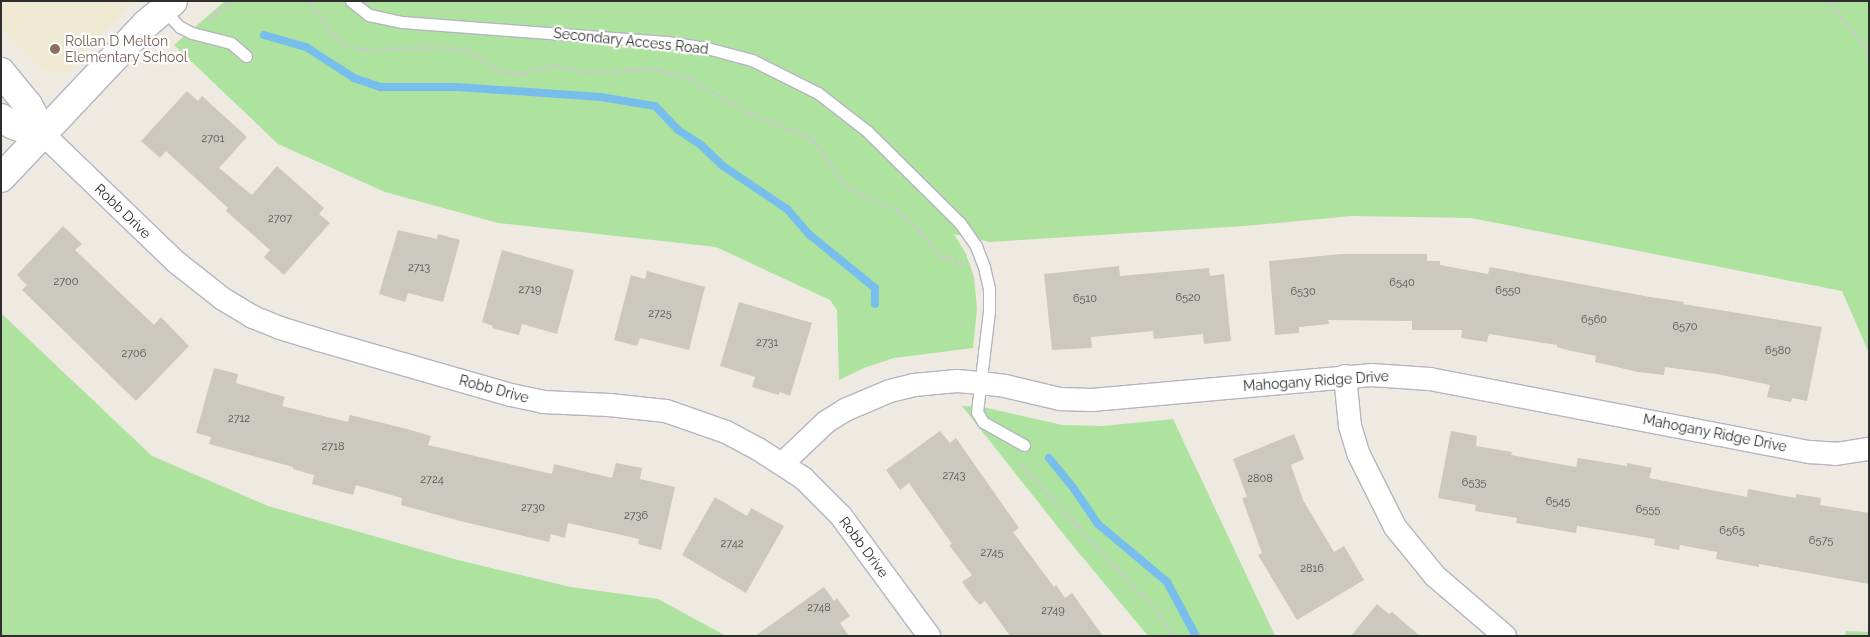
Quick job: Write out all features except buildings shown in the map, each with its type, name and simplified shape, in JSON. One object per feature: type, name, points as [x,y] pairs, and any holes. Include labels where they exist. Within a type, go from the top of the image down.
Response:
[{"type":"street","points":[[1,178],[44,135],[146,24],[168,5]]},
{"type":"street","name":"Robb Drive","points":[[1,72],[28,105],[44,135],[176,262],[223,299],[253,317],[280,328],[511,395],[543,402],[609,405],[666,411],[726,432],[783,463],[803,478],[841,516],[930,636]]},
{"type":"street","name":"Robb Drive","points":[[1,118],[12,125],[44,135]]},
{"type":"street","name":"Mahogany Ridge Drive","points":[[783,463],[826,422],[868,399],[890,391],[934,382],[982,383],[1060,399],[1092,400],[1345,376],[1398,375],[1430,378],[1810,452],[1836,454],[1869,449]]},
{"type":"street","points":[[1345,376],[1350,426],[1360,455],[1395,527],[1435,576],[1506,636]]},
{"type":"lane","name":"Secondary Access Road","points":[[351,1],[369,15],[384,19],[666,42],[712,49],[752,60],[818,93],[867,131],[960,223],[976,246],[984,267],[989,289],[989,311],[982,383],[977,412],[984,422],[996,430]]},
{"type":"lane","points":[[168,5],[180,26],[192,32],[231,43],[246,56]]},
{"type":"lane","points":[[996,430],[1024,445]]},
{"type":"path","points":[[192,32],[232,1]]},
{"type":"path","points":[[309,1],[345,46],[364,49],[449,47],[467,51],[504,72],[519,74],[556,65],[585,73],[656,69],[689,78],[750,113],[789,130],[808,135],[821,149],[842,180],[854,191],[897,210],[919,230],[942,256],[962,265],[984,267]]},
{"type":"path","points":[[1829,1],[1869,51]]},
{"type":"path","points":[[996,430],[1023,467],[1159,614],[1174,636]]},
{"type":"shaded area","name":"Rollan D Melton Elementary School","points":[[1,1],[133,1],[69,70],[59,74],[42,68],[1,29]]},
{"type":"green space","points":[[225,1],[1869,1],[1869,353],[1842,291],[1471,218],[1351,216],[1245,226],[990,242],[954,234],[966,254],[974,277],[977,309],[973,348],[894,358],[864,368],[839,380],[837,310],[830,300],[716,247],[498,223],[385,192],[278,144],[174,45]]},
{"type":"green space","points":[[1,313],[152,456],[268,506],[458,560],[571,587],[658,599],[726,636],[1,636]]},
{"type":"green space","points":[[962,406],[983,407],[1062,425],[1103,426],[1173,419],[1275,636],[1148,636],[1069,541]]},
{"type":"green space","points":[[1846,631],[1869,632],[1869,636],[1845,636]]},
{"type":"waterway","points":[[264,35],[306,47],[354,78],[380,87],[457,87],[601,97],[655,106],[678,130],[701,145],[723,166],[787,209],[810,235],[875,288],[875,304]]},
{"type":"waterway","points":[[1049,458],[1074,489],[1098,524],[1167,582],[1196,636]]},
{"type":"place","name":"Rollan D Melton Elementary School","points":[[55,49]]}]
